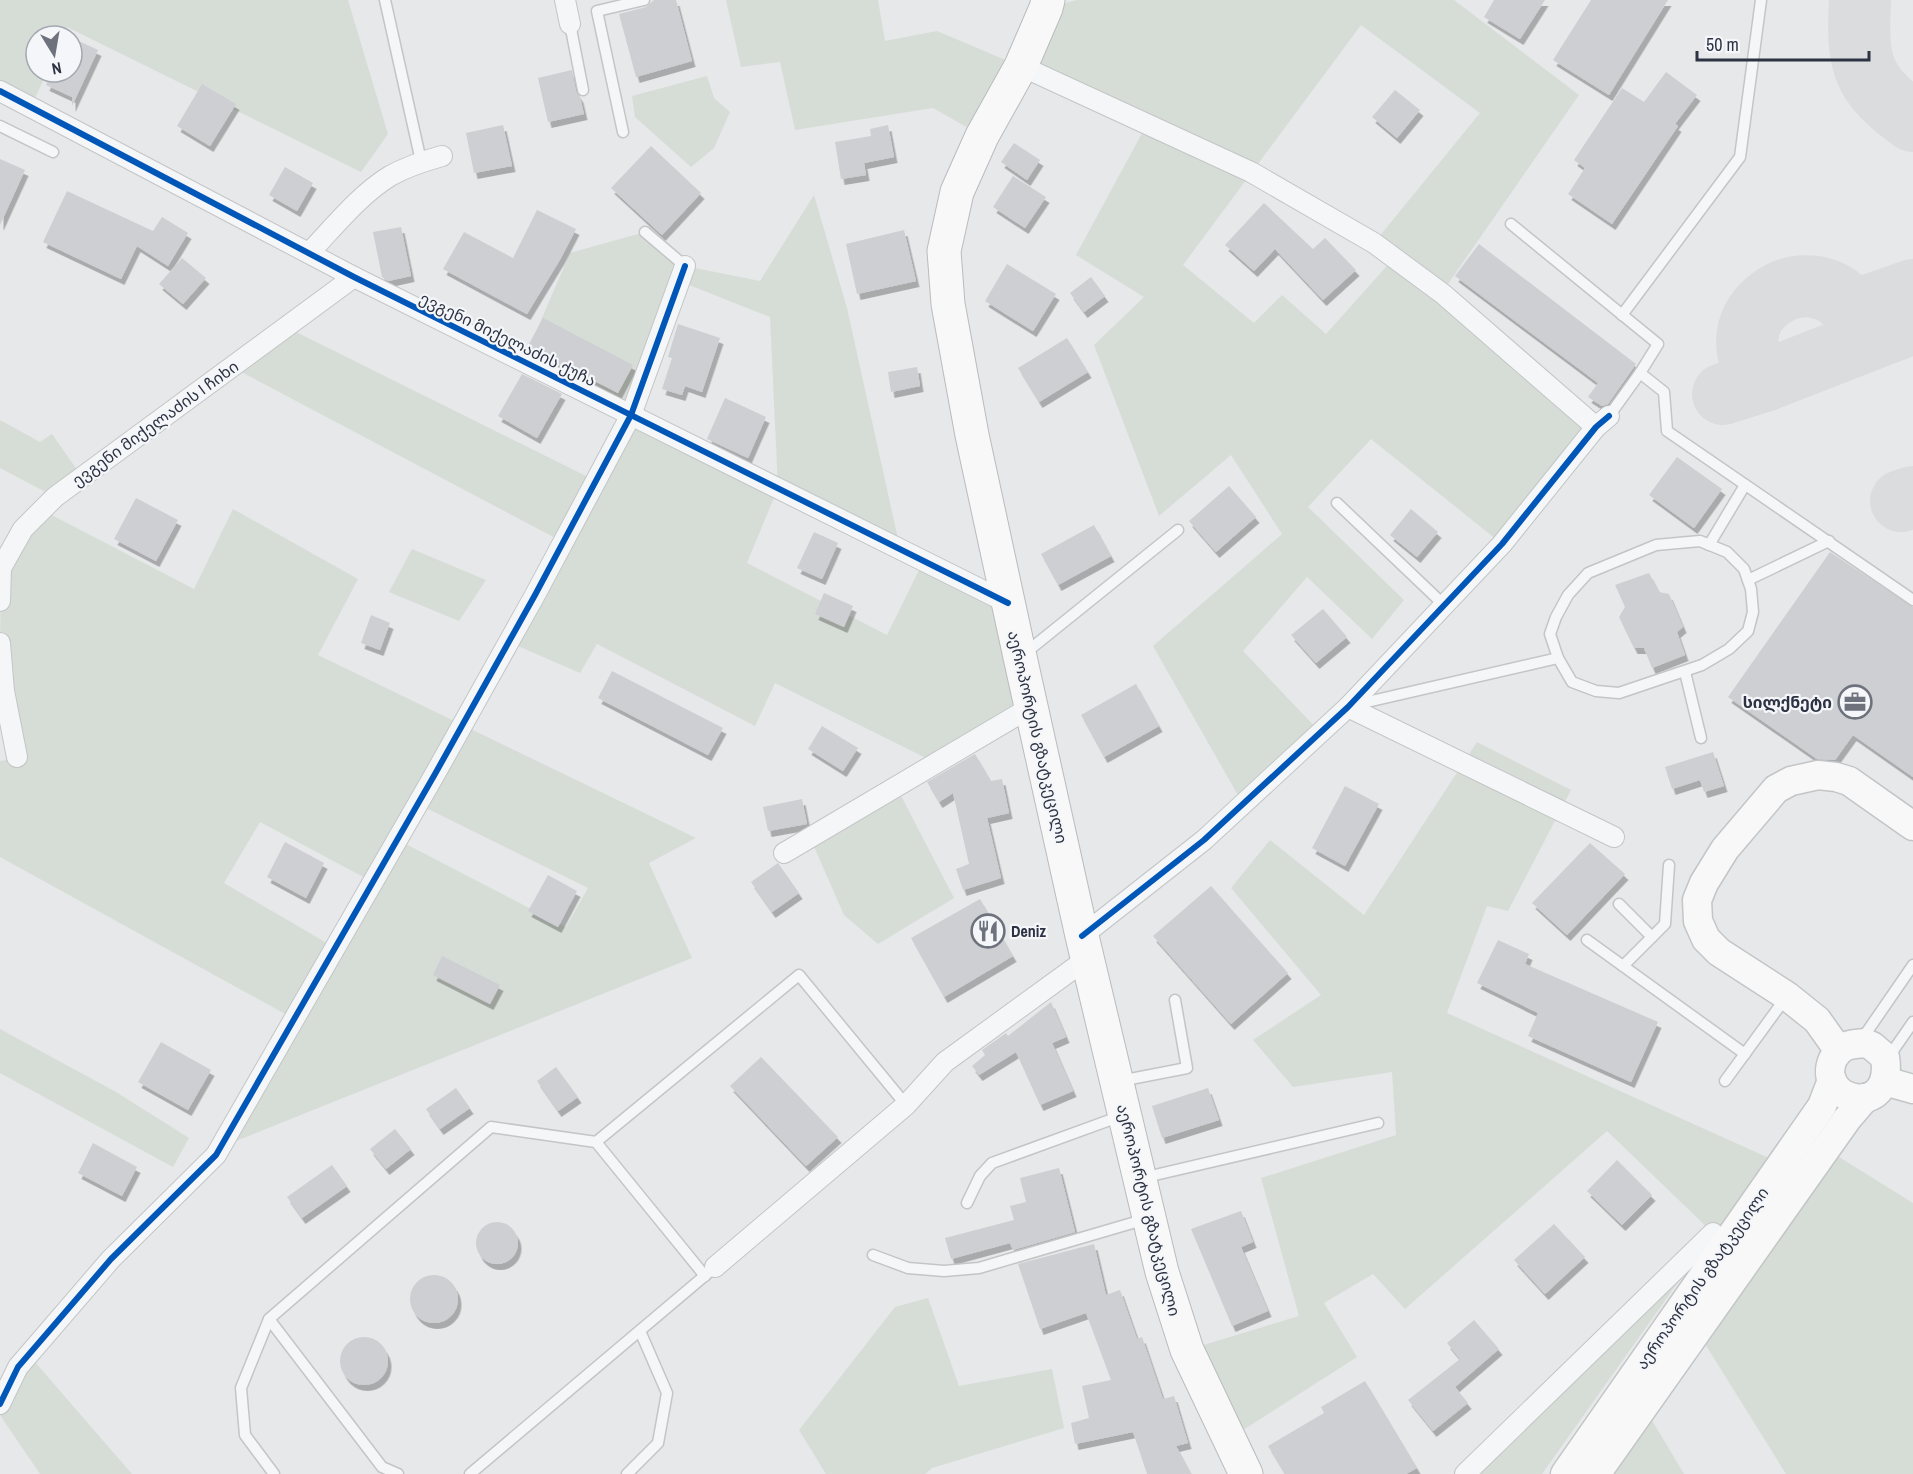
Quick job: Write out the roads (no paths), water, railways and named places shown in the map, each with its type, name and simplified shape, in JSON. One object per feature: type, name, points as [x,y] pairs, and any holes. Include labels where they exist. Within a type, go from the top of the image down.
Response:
[{"type":"highway","name":"აეროპორტის გზატკეცილი","points":[[1048,0],[1021,66],[982,135],[957,192],[944,251],[950,315],[972,435],[1031,707],[1162,1272],[1187,1350],[1246,1474]]},
{"type":"street","points":[[565,0],[570,24]]},
{"type":"street","points":[[710,1271],[906,1105],[945,1062],[1085,947],[1348,707],[1502,544],[1602,421],[1443,294],[1374,243],[1251,172],[1021,66]]},
{"type":"street","name":"ევგენი მიქელაძის ქუჩა","points":[[0,91],[354,278],[1008,603]]},
{"type":"street","points":[[309,254],[355,205],[390,177],[421,162],[442,156]]},
{"type":"street","points":[[0,1404],[18,1367],[111,1259],[216,1155],[435,774],[535,595],[631,415],[685,266]]},
{"type":"street","name":"ევგენი მიქელაძის I ჩიხი","points":[[0,601],[1,568],[24,529],[55,497],[354,278]]},
{"type":"street","points":[[0,643],[4,691],[16,758]]},
{"type":"street","points":[[784,853],[1031,707]]},
{"type":"street","points":[[1348,707],[1614,837]]},
{"type":"street","points":[[1879,1081],[1885,1057],[1872,1046],[1848,1047],[1787,996],[1719,952],[1706,939],[1698,921],[1697,900],[1704,882],[1725,849],[1776,789],[1791,781],[1810,776],[1836,777],[1849,781],[1913,826]]},
{"type":"street","name":"აეროპორტის გზატკეცილი","points":[[1565,1474],[1822,1106],[1832,1080],[1831,1067],[1848,1047]]},
{"type":"street","points":[[1832,1080],[1841,1093],[1848,1097],[1879,1081],[1913,1089]]},
{"type":"street","name":"აეროპორტის გზატკეცილი","points":[[1596,1474],[1842,1126],[1879,1081]]},
{"type":"street","points":[[1465,1474],[1713,1233]]},
{"type":"lane","points":[[385,0],[421,162]]},
{"type":"lane","points":[[623,132],[597,11],[644,0]]},
{"type":"lane","points":[[1622,315],[1740,157],[1761,0]]},
{"type":"lane","points":[[570,24],[583,90]]},
{"type":"lane","points":[[0,126],[53,152]]},
{"type":"lane","points":[[1511,224],[1658,344],[1640,373],[1602,421]]},
{"type":"lane","points":[[645,232],[685,266]]},
{"type":"lane","points":[[1640,373],[1664,392],[1667,431],[1913,600]]},
{"type":"lane","points":[[1709,545],[1745,485]]},
{"type":"lane","points":[[1337,503],[1444,605]]},
{"type":"lane","points":[[1020,657],[1178,530]]},
{"type":"lane","points":[[1700,541],[1727,552],[1744,569],[1748,580],[1753,612],[1748,630],[1729,649],[1685,672],[1619,693],[1596,691],[1572,682],[1558,658],[1550,634],[1568,595],[1588,573],[1656,545],[1700,541]]},
{"type":"lane","points":[[1748,580],[1829,541]]},
{"type":"lane","points":[[1348,707],[1558,658]]},
{"type":"lane","points":[[1685,672],[1701,738]]},
{"type":"lane","points":[[1623,966],[1665,924],[1669,865]]},
{"type":"lane","points":[[1619,904],[1652,938]]},
{"type":"lane","points":[[1587,940],[1745,1054]]},
{"type":"lane","points":[[1848,1047],[1864,1038],[1913,965]]},
{"type":"lane","points":[[596,1142],[799,975],[906,1105]]},
{"type":"lane","points":[[1725,1081],[1787,996]]},
{"type":"lane","points":[[1116,1081],[1187,1068],[1175,1000]]},
{"type":"lane","points":[[1879,1081],[1889,1055],[1913,1022]]},
{"type":"lane","points":[[967,1203],[980,1176],[992,1163],[1124,1115]]},
{"type":"lane","points":[[1140,1179],[1378,1124]]},
{"type":"lane","points":[[274,1474],[245,1435],[241,1388],[269,1319],[490,1126],[596,1142],[710,1271],[470,1474]]},
{"type":"lane","points":[[873,1255],[908,1268],[944,1271],[979,1268],[1149,1218]]},
{"type":"lane","points":[[269,1319],[382,1467],[398,1474]]},
{"type":"lane","points":[[627,1474],[658,1443],[667,1393],[640,1331]]},
{"type":"place","name":"სილქნეტი","points":[[1855,702]]},
{"type":"place","name":"Deniz","points":[[988,931]]}]
